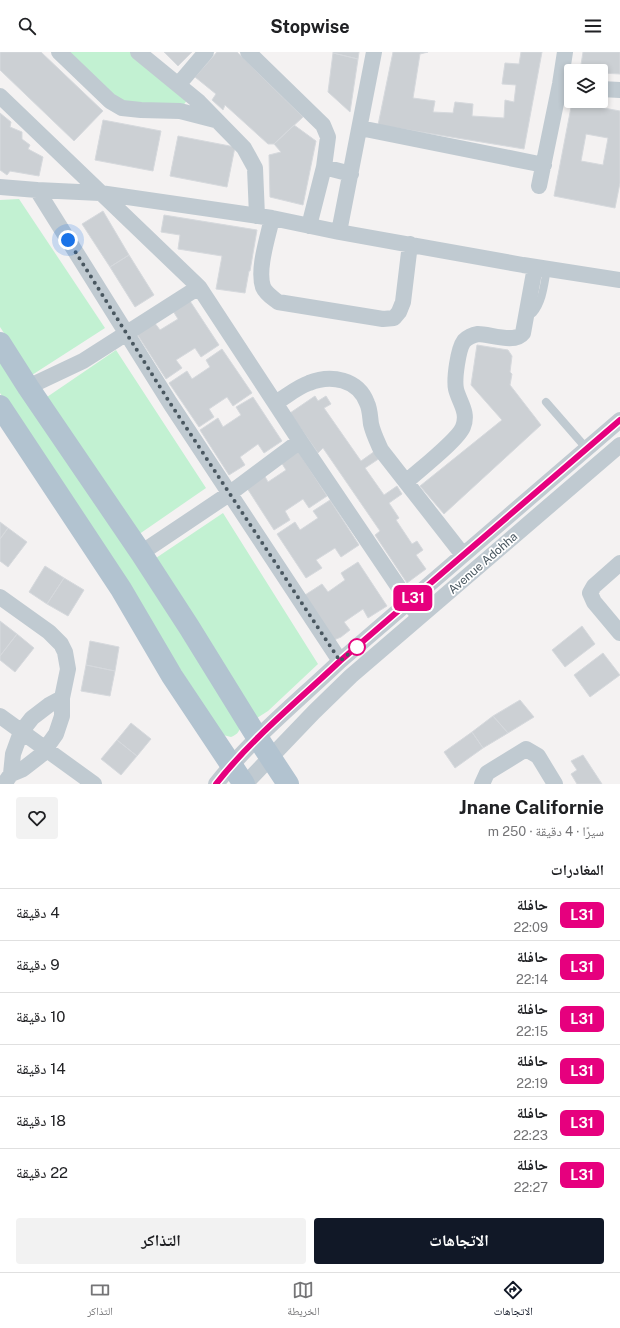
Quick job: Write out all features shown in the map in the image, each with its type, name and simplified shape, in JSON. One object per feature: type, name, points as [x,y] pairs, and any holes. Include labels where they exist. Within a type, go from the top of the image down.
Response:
[{"type":"main road","points":[[0,343],[28,388],[141,553],[288,784]]},
{"type":"main road","points":[[0,406],[121,590],[172,676],[244,784]]},
{"type":"street","points":[[59,52],[110,101],[122,108],[180,111],[217,121]]},
{"type":"street","points":[[138,52],[198,102],[244,148],[255,168],[264,217],[260,273],[264,288],[271,297],[278,302],[384,319],[394,318],[400,312],[403,302],[410,244]]},
{"type":"street","points":[[178,85],[206,52]]},
{"type":"street","points":[[248,52],[323,125],[328,137],[324,167],[309,226]]},
{"type":"street","points":[[339,232],[374,52]]},
{"type":"street","points":[[565,52],[565,64]]},
{"type":"street","points":[[608,89],[620,90]]},
{"type":"street","points":[[539,186],[564,92]]},
{"type":"street","points":[[0,96],[199,287],[300,442],[408,602],[420,617]]},
{"type":"street","points":[[360,128],[544,165]]},
{"type":"street","points":[[324,167],[351,174]]},
{"type":"street","points":[[0,187],[100,193],[264,217],[541,268],[620,280]]},
{"type":"street","points":[[37,190],[126,334],[340,661]]},
{"type":"street","points":[[406,482],[454,439],[465,423],[465,411],[458,395],[455,383],[460,349],[465,340],[472,335],[478,334],[514,338],[521,336],[541,268]]},
{"type":"street","points":[[28,388],[83,361],[199,287]]},
{"type":"street","points":[[275,403],[308,383],[315,381],[330,379],[338,380],[352,384],[358,388],[367,402],[371,425],[379,446],[406,482],[466,552]]},
{"type":"street","points":[[216,784],[257,737],[302,698],[340,661],[620,420]]},
{"type":"street","points":[[141,553],[230,494],[300,442]]},
{"type":"street","name":"Avenue Adohha","points":[[244,784],[351,676],[620,445]]},
{"type":"street","points":[[620,563],[594,586],[590,593],[594,602],[620,633]]},
{"type":"street","points":[[0,597],[50,632],[61,644],[65,652],[68,669],[62,698],[62,716],[56,734],[46,749],[32,762],[7,779]]},
{"type":"street","points":[[7,779],[13,754],[21,732],[32,718],[62,698]]},
{"type":"street","points":[[0,716],[94,784]]},
{"type":"street","points":[[482,784],[487,773],[526,749],[538,756],[555,784]]},
{"type":"lane","points":[[533,313],[540,299],[541,268]]},
{"type":"lane","points":[[546,402],[587,449]]},
{"type":"lane","points":[[427,495],[432,505],[466,552]]},
{"type":"green space","points":[[65,52],[130,52],[188,99],[182,107],[123,103]]},
{"type":"green space","points":[[19,199],[105,328],[32,375],[0,327],[0,200]]},
{"type":"green space","points":[[116,350],[206,488],[135,537],[47,397]]},
{"type":"green space","points":[[0,352],[241,725],[237,734],[231,737],[223,735],[0,393]]},
{"type":"green space","points":[[223,513],[318,664],[268,711],[257,718],[153,560]]},
{"type":"building","points":[[1,52],[41,52],[103,111],[74,141],[0,70]]},
{"type":"building","points":[[164,52],[192,52],[178,66]]},
{"type":"building","points":[[217,52],[237,52],[303,117],[274,144],[268,144],[225,105],[223,110],[212,100],[216,94],[195,77]]},
{"type":"building","points":[[333,52],[359,52],[358,59]]},
{"type":"building","points":[[393,52],[428,52],[420,54],[413,98],[435,101],[433,112],[453,113],[455,102],[473,104],[472,116],[504,118],[505,100],[514,102],[516,85],[502,84],[505,63],[519,64],[521,52],[542,52],[524,149],[378,125]]},
{"type":"building","points":[[583,52],[620,52],[620,74],[608,73],[608,64],[581,64]]},
{"type":"building","points":[[333,53],[358,59],[350,112],[328,92]]},
{"type":"building","points":[[571,108],[604,108],[620,111],[620,183],[615,208],[554,196]],"holes":[[[586,134],[608,138],[603,165],[581,161]]]},
{"type":"building","points":[[0,113],[11,122],[10,127],[22,132],[22,139],[30,145],[28,149],[43,157],[39,176],[10,171],[7,175],[0,170]]},
{"type":"building","points":[[103,120],[161,131],[153,171],[95,160]]},
{"type":"building","points":[[294,125],[316,141],[303,205],[270,197],[269,155],[281,152],[274,144]]},
{"type":"building","points":[[178,136],[235,147],[227,187],[170,176]]},
{"type":"building","points":[[103,211],[129,255],[110,267],[82,224]]},
{"type":"building","points":[[164,215],[257,230],[245,293],[216,289],[222,256],[178,249],[180,235],[161,232]]},
{"type":"building","points":[[129,255],[154,295],[135,307],[110,267]]},
{"type":"building","points":[[190,301],[219,345],[201,357],[195,348],[176,360],[182,368],[166,379],[137,334],[154,322],[160,330],[178,319],[173,311]]},
{"type":"building","points":[[477,345],[508,350],[512,356],[510,372],[512,374],[510,385],[541,425],[444,514],[420,486],[502,420],[471,385]]},
{"type":"building","points":[[222,349],[252,393],[233,406],[227,397],[209,409],[214,417],[199,427],[169,383],[187,371],[192,379],[210,367],[206,360]]},
{"type":"building","points":[[315,396],[318,401],[326,396],[331,404],[324,408],[361,461],[375,451],[380,458],[365,468],[384,495],[397,486],[402,494],[389,503],[399,518],[396,520],[412,544],[417,541],[423,550],[416,555],[426,569],[407,583],[375,535],[380,531],[323,448],[318,453],[290,413]]},
{"type":"building","points":[[253,397],[282,441],[264,453],[258,444],[240,457],[245,465],[229,475],[200,430],[218,418],[223,427],[241,415],[236,407]]},
{"type":"building","points":[[298,451],[327,496],[309,508],[303,499],[285,511],[290,520],[274,530],[245,485],[263,473],[268,482],[286,470],[281,462]]},
{"type":"building","points":[[330,500],[359,545],[341,557],[335,548],[316,560],[322,568],[306,578],[277,534],[295,522],[300,530],[318,518],[313,511]]},
{"type":"building","points":[[0,522],[8,528],[0,539]]},
{"type":"building","points":[[8,528],[27,542],[8,567],[0,561],[0,539]]},
{"type":"building","points":[[358,562],[387,606],[368,618],[363,609],[344,622],[350,630],[334,640],[305,595],[322,584],[328,592],[345,580],[341,573]]},
{"type":"building","points":[[45,566],[64,578],[47,604],[29,592]]},
{"type":"building","points":[[64,578],[84,590],[68,616],[47,604]]},
{"type":"building","points":[[0,621],[17,634],[0,656]]},
{"type":"building","points":[[582,626],[595,644],[565,667],[552,650]]},
{"type":"building","points":[[17,634],[34,648],[15,672],[0,660],[0,656]]},
{"type":"building","points":[[90,641],[119,647],[115,671],[86,665]]},
{"type":"building","points":[[603,653],[620,675],[590,697],[574,675]]},
{"type":"building","points":[[86,665],[115,671],[110,696],[81,691]]},
{"type":"building","points":[[520,700],[534,717],[508,733],[493,716]]},
{"type":"building","points":[[493,716],[508,733],[483,748],[472,732]]},
{"type":"building","points":[[131,723],[151,739],[137,756],[117,740]]},
{"type":"building","points":[[472,732],[483,748],[455,768],[444,752]]},
{"type":"building","points":[[117,740],[137,756],[121,775],[101,759]]},
{"type":"building","points":[[583,755],[602,784],[577,784],[571,774],[577,770],[571,761]]},
{"type":"bus line","name":"L31","points":[[216,784],[257,737],[302,698],[340,661],[620,420]]},
{"type":"route","points":[[68,240],[170,403],[340,661],[357,647]]}]
